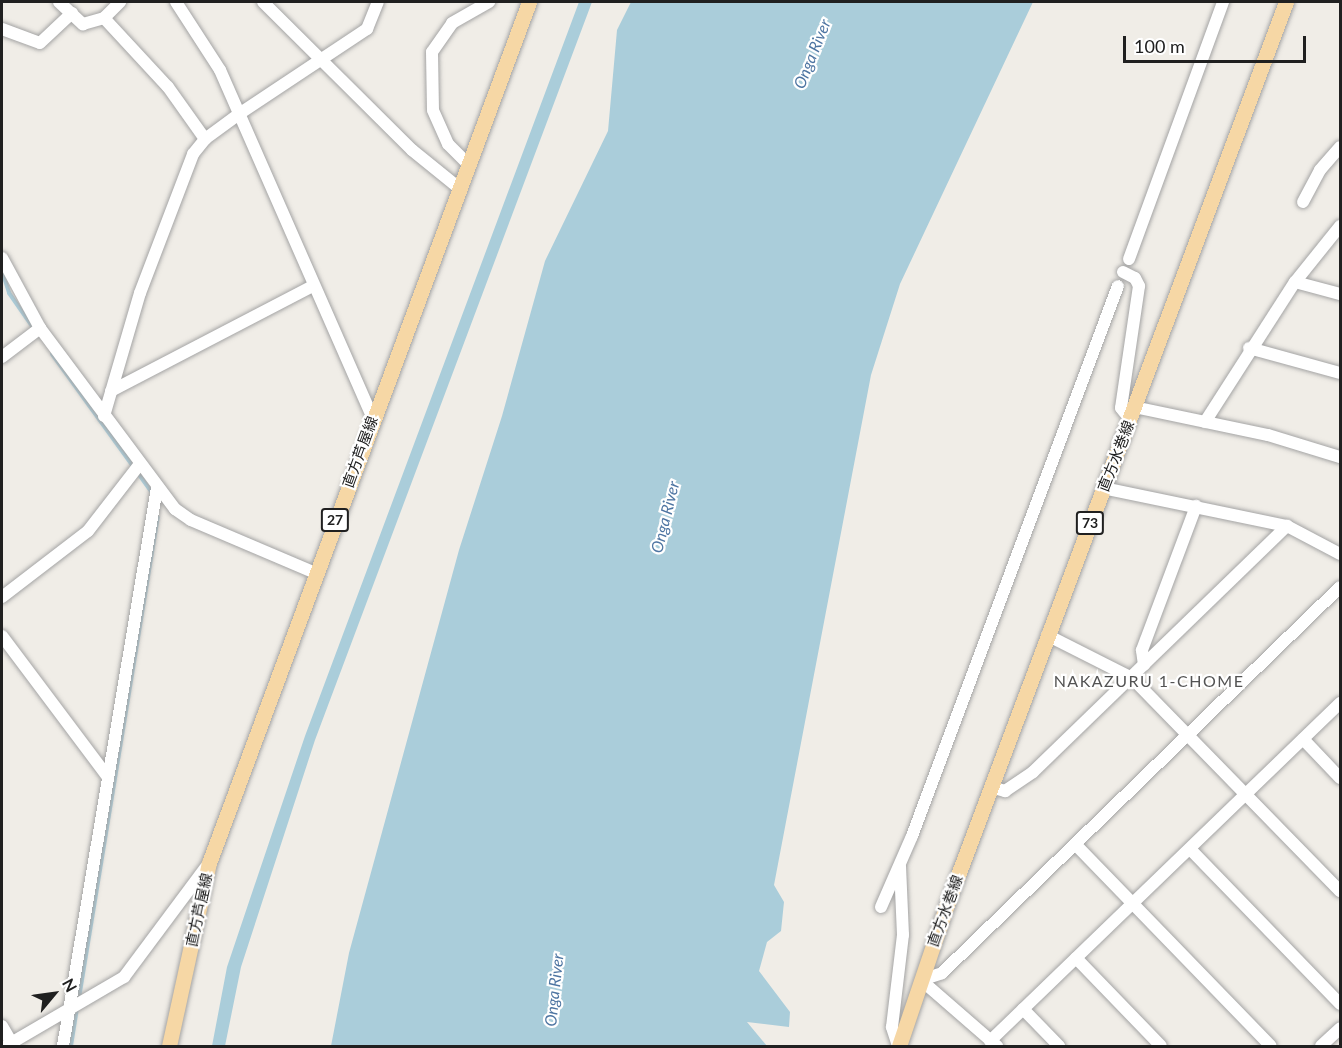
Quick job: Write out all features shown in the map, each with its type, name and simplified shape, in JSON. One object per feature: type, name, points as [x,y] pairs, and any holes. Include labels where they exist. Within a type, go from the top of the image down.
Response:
[{"type":"main road","name":"直方芦屋線","points":[[169,1047],[209,863],[372,417],[529,2]]},
{"type":"main road","name":"直方水巻線","points":[[899,1047],[921,980],[1047,635],[1286,2]]},
{"type":"street","points":[[59,2],[83,24],[104,18],[120,2]]},
{"type":"street","points":[[176,2],[220,70],[372,417]]},
{"type":"street","points":[[263,2],[412,150],[459,188]]},
{"type":"street","points":[[104,416],[140,293],[194,154],[205,139],[239,114],[367,29],[376,7],[364,2]]},
{"type":"street","points":[[468,165],[448,144],[433,110],[432,52],[452,23],[489,2]]},
{"type":"street","points":[[1128,258],[1222,2]]},
{"type":"street","points":[[2,31],[40,43],[72,14]]},
{"type":"street","points":[[104,18],[168,87],[205,139]]},
{"type":"street","points":[[1303,201],[1320,170],[1341,147]]},
{"type":"street","points":[[1205,422],[1249,348],[1295,282],[1341,226]]},
{"type":"street","points":[[2,258],[40,328],[157,488],[190,520],[315,573]]},
{"type":"street","points":[[1123,272],[1135,278],[1138,286],[1121,408],[1132,413],[1205,422],[1268,435],[1341,458]]},
{"type":"street","points":[[1295,282],[1341,294]]},
{"type":"street","points":[[111,391],[314,286]]},
{"type":"street","points":[[881,907],[900,864],[1118,286]]},
{"type":"street","points":[[2,357],[40,328]]},
{"type":"street","points":[[1249,348],[1341,372]]},
{"type":"street","points":[[2,597],[88,531],[139,465]]},
{"type":"street","points":[[63,1047],[157,488]]},
{"type":"street","points":[[1103,488],[1287,526],[1341,554]]},
{"type":"street","points":[[1144,666],[1142,650],[1196,506]]},
{"type":"street","points":[[991,787],[1005,790],[1020,784],[1287,526]]},
{"type":"street","points":[[1341,587],[942,973],[921,980],[993,1044],[1023,1009],[1341,703]]},
{"type":"street","points":[[1047,635],[1132,678],[1341,891]]},
{"type":"street","points":[[2,636],[108,777]]},
{"type":"street","points":[[1303,739],[1341,778]]},
{"type":"street","points":[[1075,844],[1271,1047]]},
{"type":"street","points":[[1190,849],[1341,1005]]},
{"type":"street","points":[[2,1026],[9,1045],[68,1011],[132,969],[209,863]]},
{"type":"street","points":[[899,1047],[892,1027],[903,935],[900,864]]},
{"type":"street","points":[[1076,958],[1161,1047]]},
{"type":"street","points":[[1023,1009],[1059,1047]]},
{"type":"street","points":[[1321,1047],[1341,1028]]},
{"type":"water","points":[[579,2],[592,2],[315,740],[241,967],[225,1046],[212,1046],[227,967],[305,736]]},
{"type":"water","name":"Onga River","points":[[631,2],[1033,2],[900,284],[871,375],[774,885],[784,902],[781,931],[767,942],[759,971],[790,1012],[789,1027],[747,1022],[767,1046],[331,1046],[349,953],[459,550],[502,416],[545,261],[608,131],[617,30]]},
{"type":"waterway","points":[[2,271],[9,293],[34,329]]},
{"type":"waterway","points":[[52,354],[153,494]]},
{"type":"waterway","points":[[79,998],[158,517]]},
{"type":"waterway","points":[[71,1046],[77,1009]]},
{"type":"district","name":"NAKAZURU 1-CHOME","points":[[1149,681]]}]
